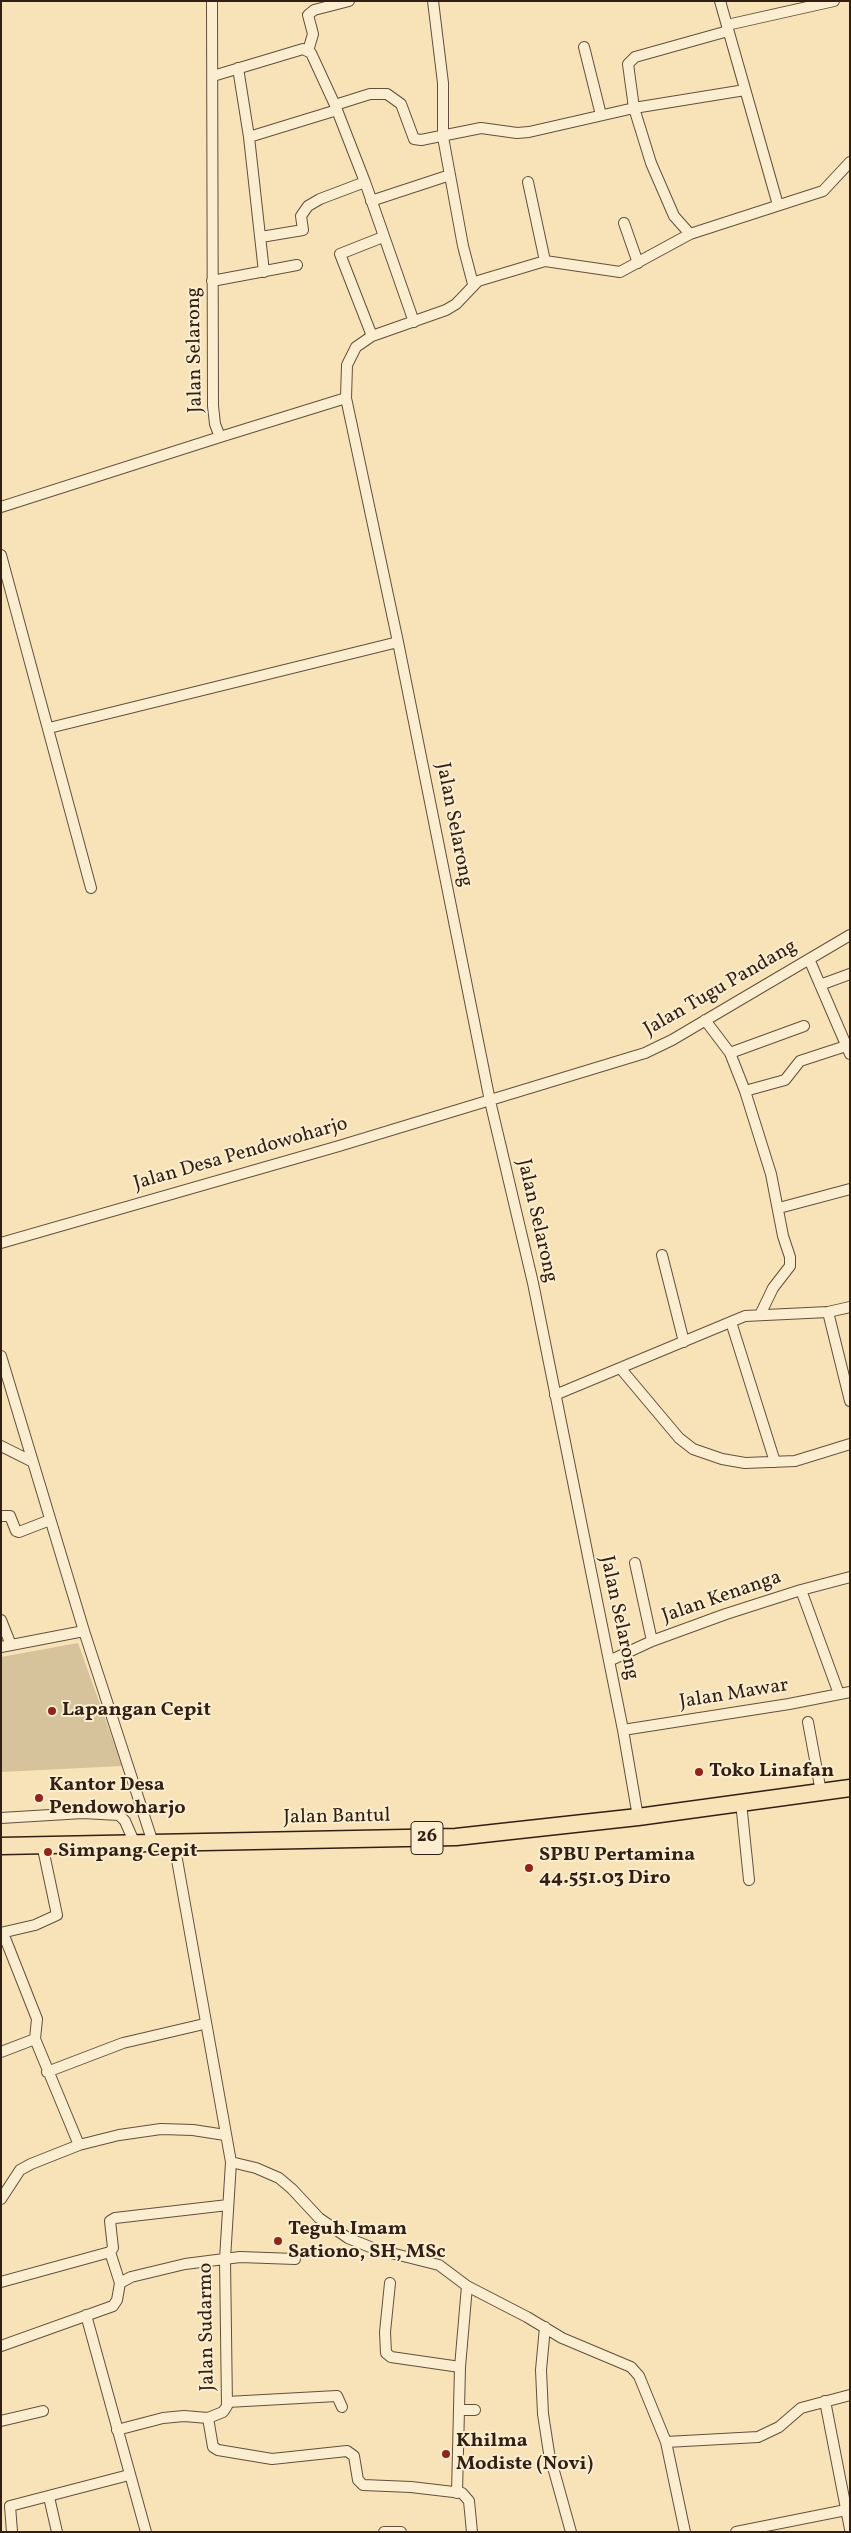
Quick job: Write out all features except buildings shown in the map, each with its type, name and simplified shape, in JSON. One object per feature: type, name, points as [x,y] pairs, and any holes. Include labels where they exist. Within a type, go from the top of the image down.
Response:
[{"type":"main road","name":"Jalan Bantul","points":[[1,1846],[456,1837],[638,1817],[850,1788]]},
{"type":"street","name":"Jalan Selarong","points":[[212,1],[213,406],[220,437],[346,398],[398,642],[490,1101],[533,1284],[623,1730],[638,1817]]},
{"type":"street","points":[[308,51],[313,34],[308,15],[314,10],[349,1]]},
{"type":"street","points":[[433,1],[443,83],[443,136],[473,284]]},
{"type":"street","points":[[720,1],[778,205]]},
{"type":"street","points":[[690,234],[674,216],[650,163],[634,108],[627,69],[631,60],[728,28],[834,1]]},
{"type":"street","points":[[584,47],[601,115]]},
{"type":"street","points":[[213,76],[303,49],[308,51],[314,58],[336,107],[365,182],[414,322]]},
{"type":"street","points":[[238,68],[249,137],[264,272]]},
{"type":"street","points":[[249,137],[370,94],[387,94],[401,104],[414,139],[421,140],[481,128],[517,133],[528,132],[634,108],[745,90]]},
{"type":"street","points":[[346,398],[346,365],[356,347],[372,336],[414,322],[456,304],[473,284],[484,278],[545,261],[579,264],[613,273],[620,272],[690,234],[823,191],[850,162]]},
{"type":"street","points":[[371,201],[450,175]]},
{"type":"street","points":[[260,237],[303,230],[301,216],[308,206],[320,199],[365,182]]},
{"type":"street","points":[[528,182],[545,261]]},
{"type":"street","points":[[624,223],[638,263]]},
{"type":"street","points":[[372,336],[340,254],[383,237]]},
{"type":"street","points":[[212,281],[297,265]]},
{"type":"street","points":[[1,506],[220,437]]},
{"type":"street","points":[[1,555],[91,888]]},
{"type":"street","points":[[49,728],[398,642]]},
{"type":"street","name":"Jalan Tugu Pandang","points":[[490,1101],[644,1053],[672,1040],[850,935]]},
{"type":"street","points":[[745,1091],[784,1080],[800,1061],[848,1050],[809,960]]},
{"type":"street","points":[[820,984],[850,974]]},
{"type":"street","points":[[705,1020],[730,1053],[745,1091],[779,1208],[783,1236],[791,1262],[773,1288],[760,1314]]},
{"type":"street","points":[[730,1053],[804,1026]]},
{"type":"street","name":"Jalan Desa Pendowoharjo","points":[[1,1243],[490,1101]]},
{"type":"street","points":[[779,1208],[850,1189]]},
{"type":"street","points":[[662,1255],[684,1342]]},
{"type":"street","points":[[555,1395],[621,1370],[731,1322],[760,1314],[828,1312],[850,1307]]},
{"type":"street","points":[[828,1312],[846,1373],[850,1401]]},
{"type":"street","points":[[731,1322],[775,1462]]},
{"type":"street","points":[[1,1356],[84,1631],[153,1843]]},
{"type":"street","points":[[621,1370],[679,1438],[693,1449],[722,1459],[745,1463],[795,1461],[850,1444]]},
{"type":"street","points":[[1,1446],[33,1462]]},
{"type":"street","points":[[1,1516],[10,1516],[16,1531],[19,1532],[50,1520]]},
{"type":"street","points":[[635,1563],[652,1641]]},
{"type":"street","name":"Jalan Kenanga","points":[[609,1661],[652,1641],[801,1590],[850,1577]]},
{"type":"street","points":[[801,1590],[839,1694]]},
{"type":"street","points":[[1,1620],[6,1646],[84,1631]]},
{"type":"street","name":"Jalan Mawar","points":[[623,1730],[850,1692]]},
{"type":"street","points":[[808,1722],[821,1792]]},
{"type":"street","points":[[741,1802],[750,1880]]},
{"type":"street","points":[[1,1818],[83,1813],[119,1815],[124,1821],[134,1844]]},
{"type":"street","name":"Jalan Sudarmo","points":[[117,2430],[163,2418],[184,2416],[208,2418],[224,2410],[227,2402],[225,2258],[231,2162],[204,2024],[174,1843]]},
{"type":"street","points":[[42,1844],[57,1915],[36,1925],[2,1933],[37,2019],[35,2039],[47,2072],[79,2145]]},
{"type":"street","points":[[47,2072],[123,2043],[204,2024]]},
{"type":"street","points":[[1,2052],[35,2039]]},
{"type":"street","points":[[1,2199],[20,2170],[79,2145],[119,2135],[161,2129],[193,2130],[225,2135]]},
{"type":"street","points":[[231,2162],[256,2168],[279,2178],[319,2218],[348,2238],[375,2249],[439,2265],[467,2286],[562,2338],[636,2371],[666,2442],[685,2532]]},
{"type":"street","points":[[1,2282],[110,2252],[113,2248],[109,2225],[111,2219],[228,2205]]},
{"type":"street","points":[[1,2346],[113,2306],[117,2300],[120,2282],[110,2252]]},
{"type":"street","points":[[120,2282],[131,2277],[185,2264],[225,2258],[252,2256],[295,2259]]},
{"type":"street","points":[[390,2283],[385,2332],[386,2353],[391,2357],[460,2367]]},
{"type":"street","points":[[457,2493],[460,2367],[467,2286]]},
{"type":"street","points":[[86,2316],[146,2532]]},
{"type":"street","points":[[545,2327],[541,2370],[544,2414],[549,2453],[571,2532]]},
{"type":"street","points":[[666,2442],[758,2437],[779,2427],[801,2408],[850,2395]]},
{"type":"street","points":[[227,2402],[337,2396],[342,2407]]},
{"type":"street","points":[[825,2401],[850,2529]]},
{"type":"street","points":[[459,2410],[475,2410]]},
{"type":"street","points":[[1,2421],[43,2411]]},
{"type":"street","points":[[208,2418],[213,2447],[218,2450],[272,2458],[347,2451],[354,2456],[358,2480],[363,2485],[457,2493],[468,2497],[472,2532]]},
{"type":"street","points":[[12,2532],[10,2506],[129,2475]]},
{"type":"street","points":[[50,2497],[57,2532]]},
{"type":"street","points":[[736,2532],[846,2510]]},
{"type":"street","points":[[384,2532],[401,2532]]},
{"type":"shaded area","name":"Lapangan Cepit","points":[[78,1643],[122,1766],[1,1772],[1,1657]]},
{"type":"place","name":"Lapangan Cepit","points":[[52,1711]]},
{"type":"place","name":"Toko Linafan","points":[[699,1772]]},
{"type":"place","name":"Kantor Desa Pendowoharjo","points":[[39,1798]]},
{"type":"place","name":"Simpang Cepit","points":[[48,1852]]},
{"type":"place","name":"SPBU Pertamina 44.551.03 Diro","points":[[529,1868]]},
{"type":"place","name":"Teguh Imam Sationo, SH, MSc","points":[[278,2241]]},
{"type":"place","name":"Khilma Modiste (Novi)","points":[[446,2454]]}]
